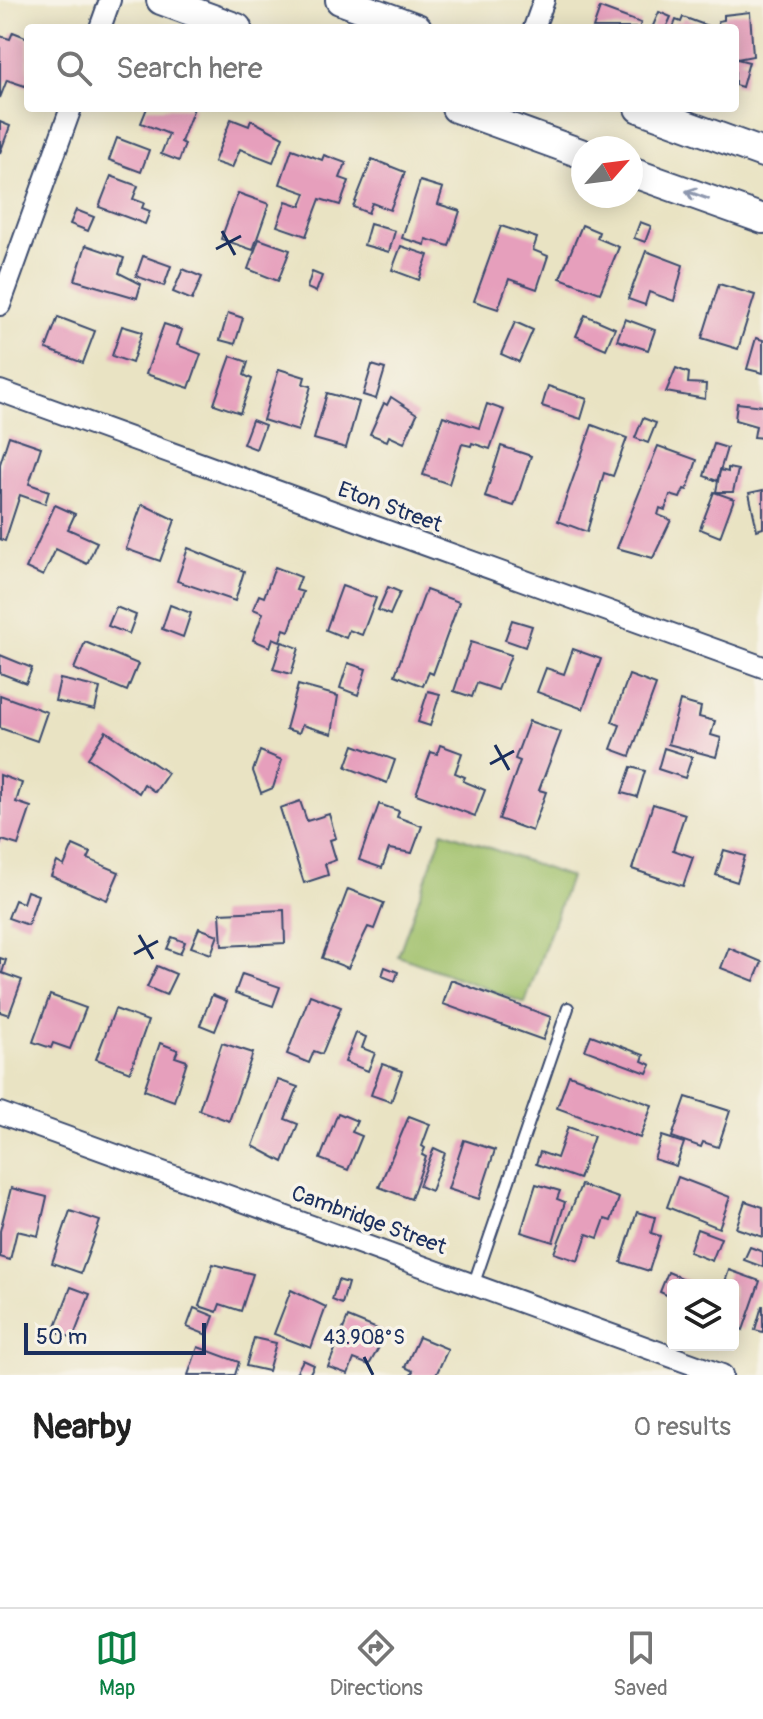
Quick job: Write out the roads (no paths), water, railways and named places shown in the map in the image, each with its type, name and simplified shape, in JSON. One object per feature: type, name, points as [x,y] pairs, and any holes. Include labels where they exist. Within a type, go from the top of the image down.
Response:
[{"type":"street","points":[[101,24],[110,0]]},
{"type":"street","points":[[161,0],[226,24]]},
{"type":"street","points":[[340,0],[406,24]]},
{"type":"street","points":[[535,24],[544,0]]},
{"type":"street","points":[[0,305],[70,112]]},
{"type":"street","points":[[480,112],[503,116],[571,148]]},
{"type":"street","points":[[650,112],[763,153]]},
{"type":"street","points":[[643,176],[763,219]]},
{"type":"street","name":"Eton Street","points":[[0,391],[763,667]]},
{"type":"street","name":"Cambridge Street","points":[[0,1113],[722,1375]]},
{"type":"lane","points":[[474,1283],[568,1008]]}]
